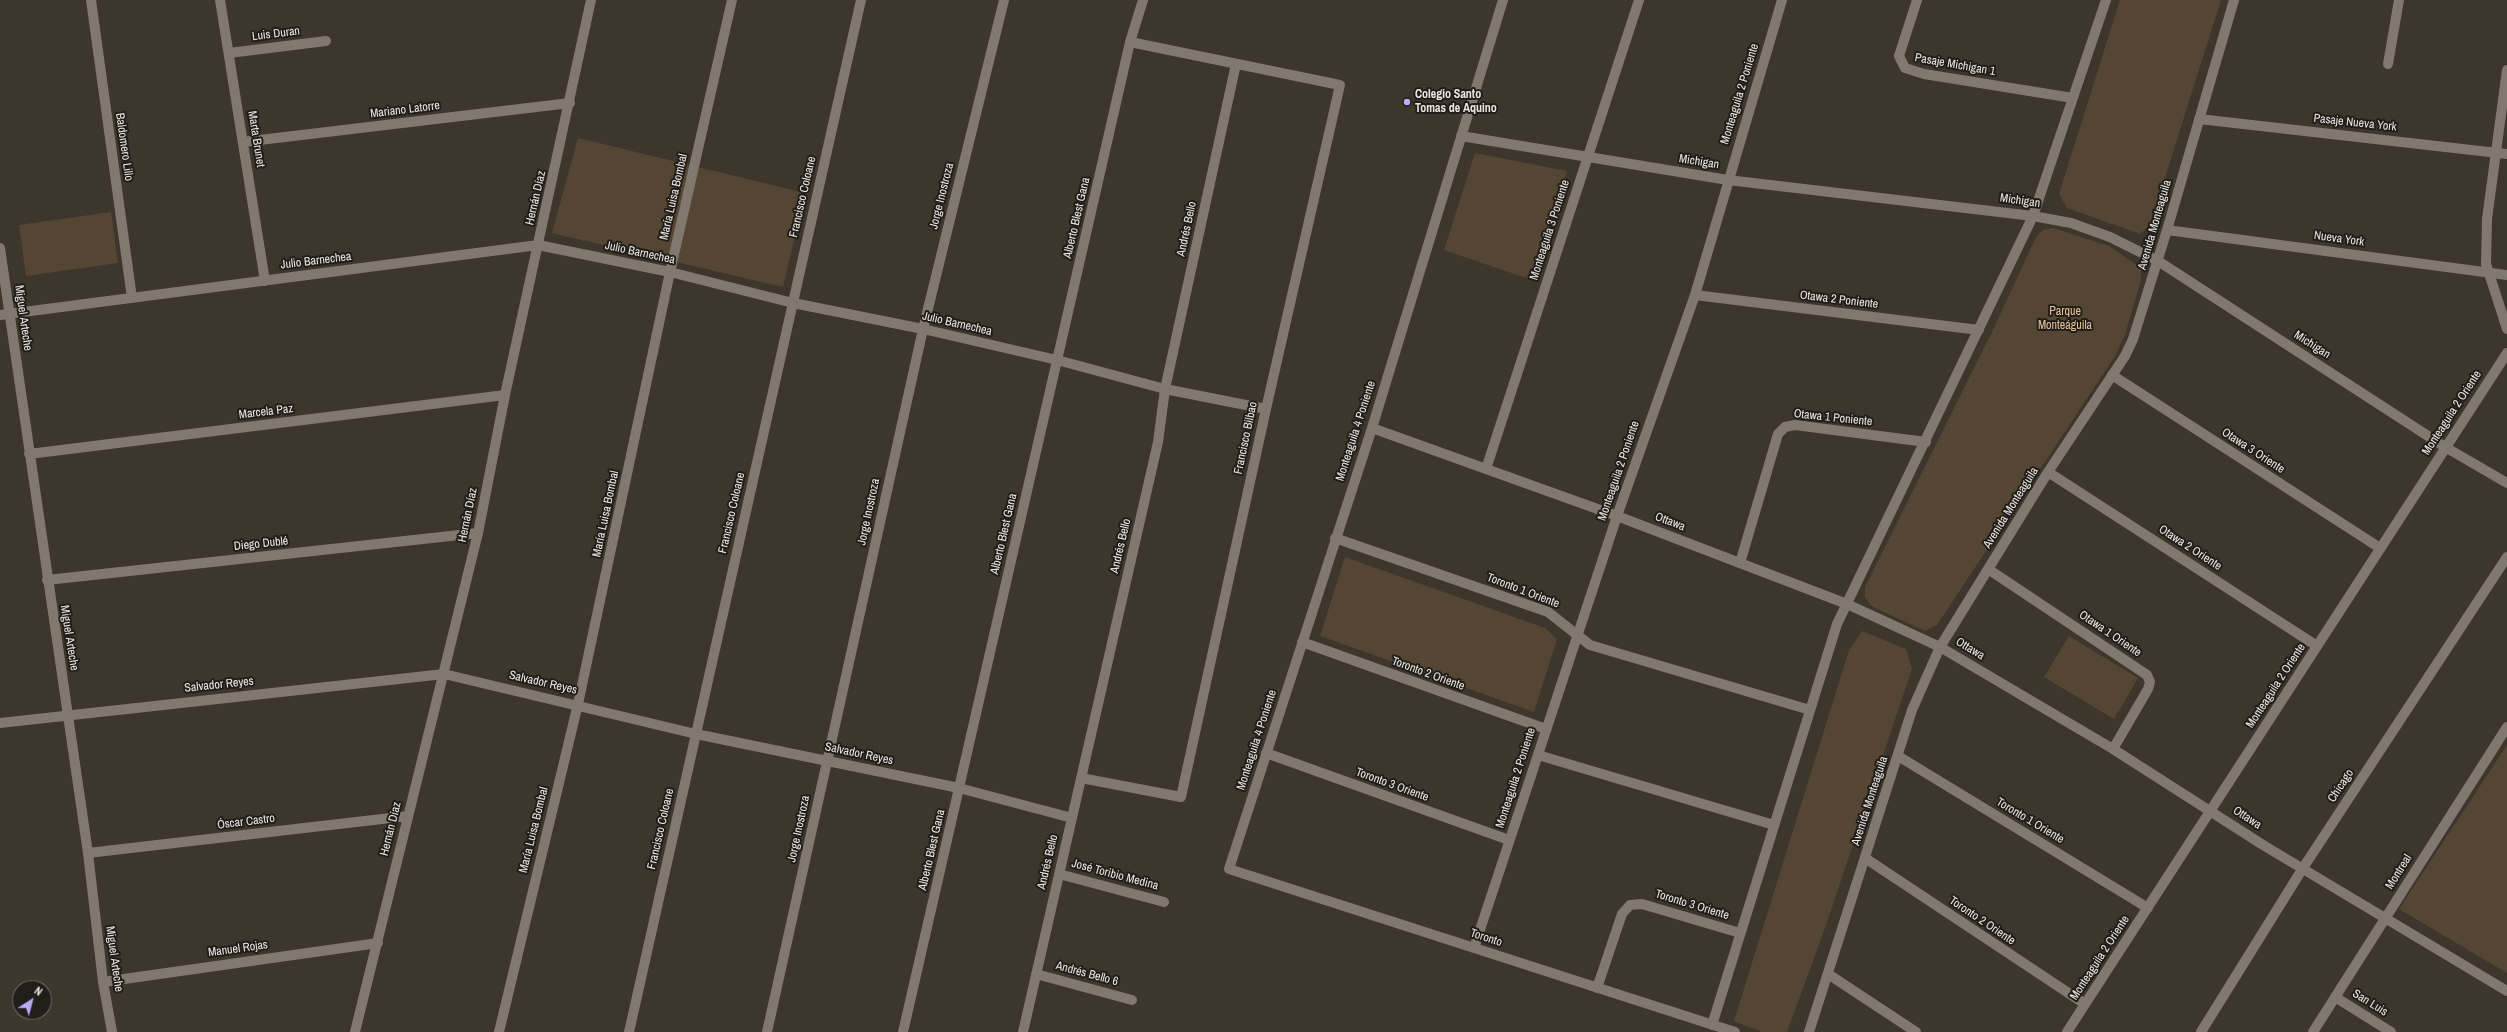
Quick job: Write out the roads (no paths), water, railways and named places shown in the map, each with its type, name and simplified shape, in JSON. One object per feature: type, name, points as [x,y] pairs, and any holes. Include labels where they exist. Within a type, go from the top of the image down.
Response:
[{"type":"street","name":"Baldomero Lillo","points":[[91,0],[132,298]]},
{"type":"street","name":"Marta Brunet","points":[[220,0],[265,281]]},
{"type":"street","name":"Hernán Díaz","points":[[355,1032],[478,533],[505,395],[570,104],[591,0]]},
{"type":"street","name":"María Luisa Bombal","points":[[499,1032],[578,704],[670,272],[732,0]]},
{"type":"street","name":"Francisco Coloane","points":[[629,1032],[861,0]]},
{"type":"street","name":"Jorge Inostroza","points":[[767,1032],[923,329],[1004,0]]},
{"type":"street","name":"Alberto Blest Gana","points":[[903,1032],[1130,42],[1143,0]]},
{"type":"street","name":"Monteaguila 4 Poniente","points":[[1229,869],[1372,428],[1503,0]]},
{"type":"street","name":"Monteaguila 3 Poniente","points":[[1486,469],[1639,0]]},
{"type":"street","name":"Monteaguila 2 Poniente","points":[[1474,948],[1617,516],[1694,295],[1782,0]]},
{"type":"street","name":"Pasaje Michigan 1","points":[[1917,0],[1899,56],[1905,68],[1924,74],[2073,98]]},
{"type":"street","points":[[1712,1025],[1837,624],[1926,442],[2033,216],[2106,0]]},
{"type":"street","name":"Avenida Monteaguila","points":[[1809,1032],[1912,710],[1940,646],[2048,472],[2125,356],[2158,261],[2234,0]]},
{"type":"street","points":[[2388,64],[2398,0]]},
{"type":"street","name":"Luis Duran","points":[[229,53],[326,41]]},
{"type":"street","points":[[1130,42],[1236,64]]},
{"type":"street","name":"Francisco Bilbao","points":[[1081,778],[1181,797],[1266,409],[1340,85],[1236,64]]},
{"type":"street","name":"Andrés Bello","points":[[1023,1032],[1158,442],[1165,389],[1236,64]]},
{"type":"street","points":[[2507,70],[2487,219],[2486,264],[2507,328]]},
{"type":"street","name":"Mariano Latorre","points":[[243,142],[570,104]]},
{"type":"street","name":"Pasaje Nueva York","points":[[2199,119],[2507,154]]},
{"type":"street","name":"Michigan","points":[[1461,136],[1728,180],[2033,216],[2071,223],[2110,237],[2158,261],[2445,447],[2507,483]]},
{"type":"street","name":"Nueva York","points":[[2167,230],[2507,275]]},
{"type":"street","name":"Julio Barnechea","points":[[4,314],[538,245],[670,272],[793,303],[923,329],[1057,360],[1165,389],[1266,409]]},
{"type":"street","name":"Miguel Arteche","points":[[0,248],[4,314],[29,454],[88,853],[103,982],[112,1032]]},
{"type":"street","name":"Otawa 2 Poniente","points":[[1694,295],[1979,330]]},
{"type":"street","name":"Monteaguila 2 Oriente","points":[[2067,1032],[2507,353]]},
{"type":"street","name":"Otawa 3 Oriente","points":[[2112,375],[2380,548]]},
{"type":"street","name":"Marcela Paz","points":[[29,454],[505,395]]},
{"type":"street","name":"Otawa 1 Poniente","points":[[1740,563],[1778,434],[1785,427],[1795,425],[1926,442]]},
{"type":"street","name":"Ottawa","points":[[1372,428],[1617,516],[1847,604],[1940,646],[2113,749],[2303,868],[2507,991]]},
{"type":"street","name":"Otawa 2 Oriente","points":[[2048,472],[2317,646]]},
{"type":"street","name":"Diego Dublé","points":[[47,580],[478,533]]},
{"type":"street","name":"Toronto 1 Oriente","points":[[1336,538],[1548,612],[1561,620],[1590,645],[1810,710]]},
{"type":"street","name":"Chicago","points":[[2201,1032],[2303,868],[2507,557]]},
{"type":"street","name":"Otawa 1 Oriente","points":[[1988,569],[2148,675],[2150,686],[2113,749]]},
{"type":"street","name":"Toronto 2 Oriente","points":[[1302,642],[1546,729]]},
{"type":"street","name":"Salvador Reyes","points":[[0,722],[444,674],[578,704],[696,734],[959,788],[1072,818]]},
{"type":"street","name":"Montreal","points":[[2312,1032],[2507,727]]},
{"type":"street","name":"Toronto 3 Oriente","points":[[1266,754],[1509,840]]},
{"type":"street","points":[[1538,755],[1774,825]]},
{"type":"street","name":"Toronto 1 Oriente","points":[[1898,756],[2148,908]]},
{"type":"street","name":"Óscar Castro","points":[[88,853],[408,816]]},
{"type":"street","name":"Toronto 2 Oriente","points":[[1865,858],[2085,1004]]},
{"type":"street","name":"Toronto","points":[[1229,869],[1735,1032]]},
{"type":"street","name":"José Toribio Medina","points":[[1059,874],[1164,902]]},
{"type":"street","name":"Toronto 3 Oriente","points":[[1597,988],[1622,914],[1630,905],[1642,904],[1740,933]]},
{"type":"street","name":"Manuel Rojas","points":[[103,982],[378,942]]},
{"type":"street","name":"Andrés Bello 6","points":[[1036,974],[1132,1000]]},
{"type":"street","points":[[1828,974],[1916,1032]]},
{"type":"street","name":"San Luis","points":[[2335,997],[2391,1032]]},
{"type":"place","name":"Colegio Santo Tomas de Aquino","points":[[1407,102]]},
{"type":"park label","name":"Parque Monteáguila","points":[[2065,319]]}]
